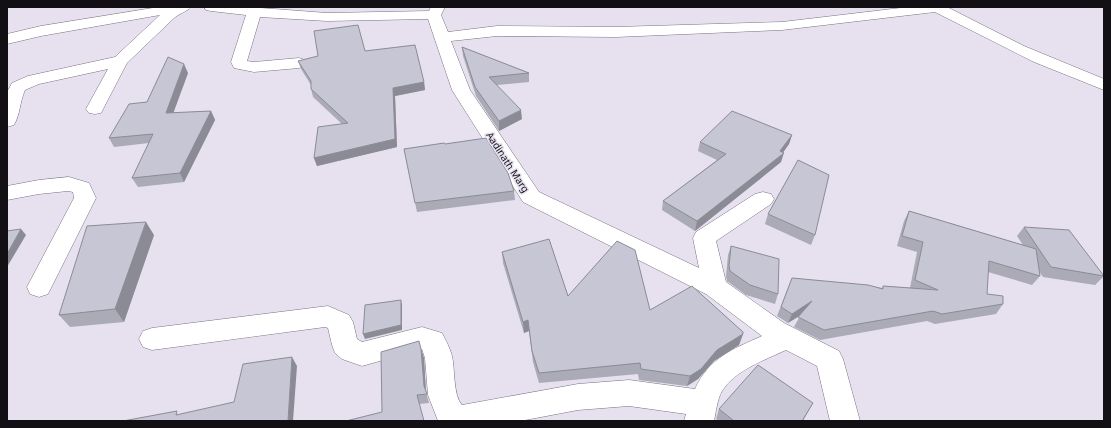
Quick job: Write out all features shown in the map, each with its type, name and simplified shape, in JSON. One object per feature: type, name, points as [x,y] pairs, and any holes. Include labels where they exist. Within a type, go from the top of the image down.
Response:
[{"type":"street","points":[[7,39],[64,27],[183,7]]},
{"type":"street","points":[[95,109],[120,61],[175,10],[183,7]]},
{"type":"street","points":[[211,7],[254,12],[327,17],[436,11]]},
{"type":"street","points":[[441,37],[497,31],[616,32],[782,26],[937,7],[966,24],[1028,53],[1104,85]]},
{"type":"street","name":"Aadinath Marg","points":[[436,11],[441,37],[461,90],[531,197],[715,287],[781,334]]},
{"type":"street","points":[[254,12],[238,62],[240,65],[254,67],[299,63]]},
{"type":"street","points":[[7,121],[13,97],[18,87],[34,80],[120,61]]},
{"type":"street","points":[[7,193],[39,187],[69,184],[82,188],[85,198],[39,287]]},
{"type":"street","points":[[715,287],[704,238],[763,199]]},
{"type":"street","points":[[152,339],[328,316],[340,322],[345,345],[352,351],[362,354],[422,338],[434,341],[438,350],[444,400],[449,413],[459,419],[578,397],[629,393],[701,412],[713,382],[729,366],[781,334],[829,359],[845,421]]},
{"type":"building","points":[[358,25],[365,51],[415,45],[424,82],[393,88],[395,139],[314,158],[318,127],[348,123],[311,89],[311,81],[298,61],[318,56],[314,31]]},
{"type":"building","points":[[462,47],[529,73],[489,77],[521,110],[499,121],[475,87]]},
{"type":"building","points":[[168,57],[184,64],[166,113],[211,111],[180,173],[132,178],[153,134],[109,138],[129,104],[147,102]]},
{"type":"building","points":[[732,111],[792,135],[780,151],[784,153],[697,221],[663,201],[726,154],[700,142]]},
{"type":"building","points":[[486,138],[508,173],[514,191],[415,203],[404,149]]},
{"type":"building","points":[[798,160],[829,175],[815,235],[768,214]]},
{"type":"building","points":[[909,211],[1036,249],[1040,276],[989,261],[987,294],[1003,296],[1003,304],[942,314],[933,311],[824,330],[798,317],[812,301],[792,314],[781,307],[792,278],[868,285],[883,289],[883,286],[938,290],[915,280],[923,242],[902,236]]},
{"type":"building","points":[[146,222],[115,309],[59,315],[87,226]]},
{"type":"building","points":[[1024,227],[1069,230],[1104,276],[1051,267]]},
{"type":"building","points":[[21,229],[7,254],[7,231]]},
{"type":"building","points":[[549,239],[568,296],[617,241],[635,250],[650,310],[692,286],[743,332],[743,334],[717,350],[701,369],[690,376],[641,369],[640,363],[539,373],[532,351],[528,320],[523,322],[502,252]]},
{"type":"building","points":[[731,246],[779,259],[778,294],[750,285],[730,271]]},
{"type":"building","points":[[401,300],[401,325],[363,334],[365,305]]},
{"type":"building","points":[[419,341],[424,386],[427,394],[417,395],[424,421],[346,421],[382,412],[381,352]]},
{"type":"building","points":[[292,357],[288,421],[123,421],[177,411],[176,415],[234,402],[243,364]]},
{"type":"building","points":[[758,365],[813,403],[802,421],[734,421],[719,409]]}]
